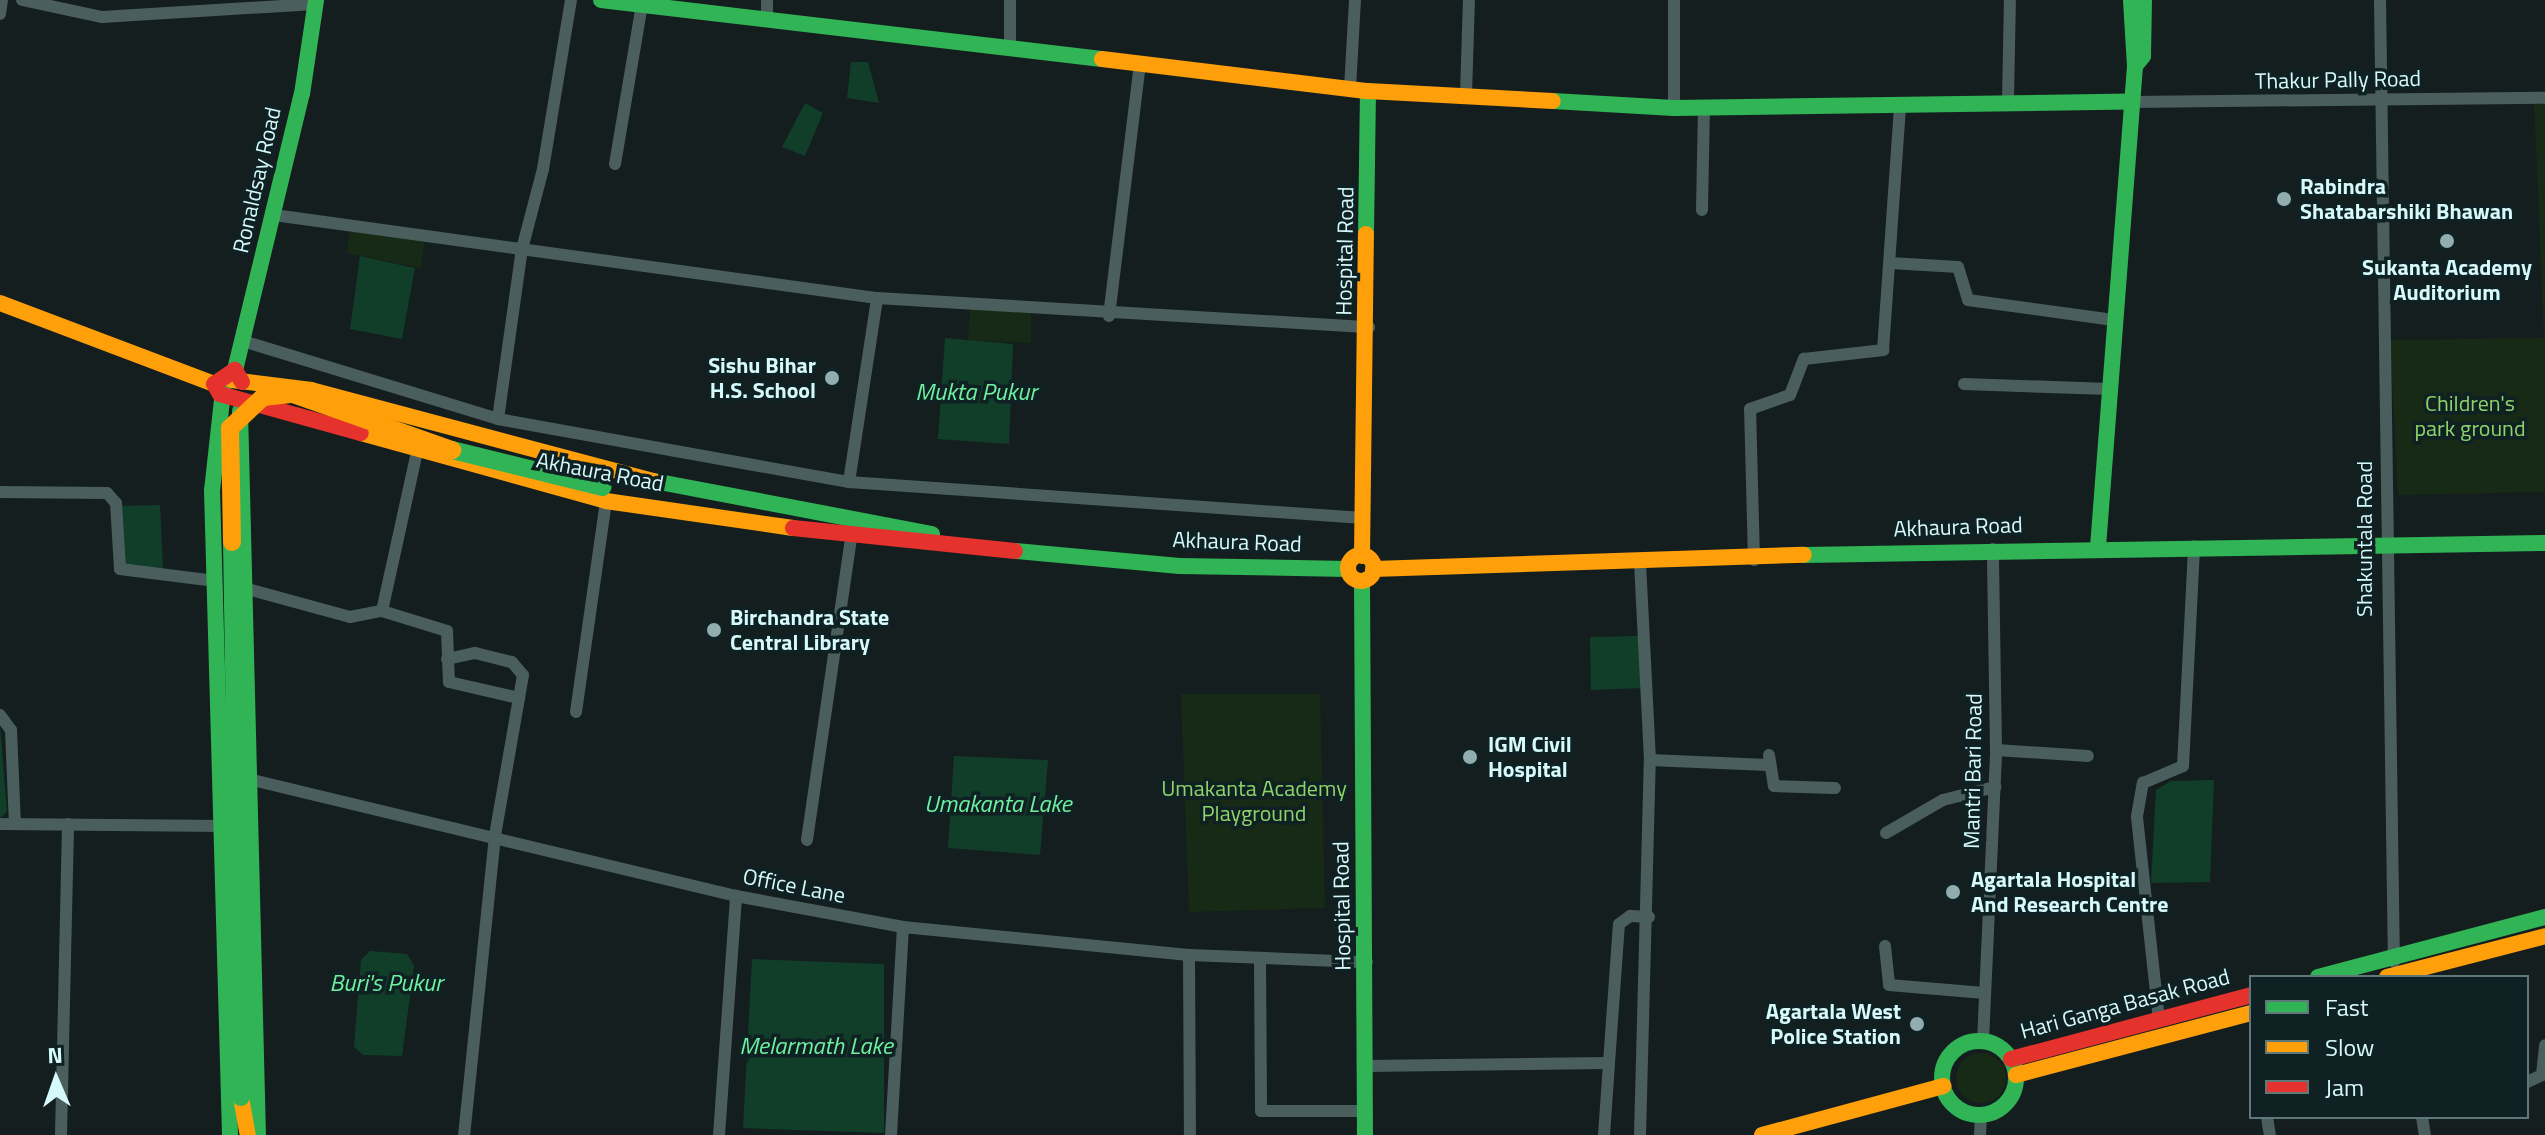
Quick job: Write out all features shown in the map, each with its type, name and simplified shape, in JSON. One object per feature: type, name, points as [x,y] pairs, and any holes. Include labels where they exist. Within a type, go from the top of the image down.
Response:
[{"type":"main road","points":[[601,0],[767,9],[1010,48],[1359,90],[1674,108],[1900,107],[2008,100],[2131,102]]},
{"type":"main road","points":[[2098,547],[2135,66],[2131,0]]},
{"type":"main road","points":[[2135,66],[2143,56],[2144,0]]},
{"type":"main road","name":"Ronaldsay Road","points":[[229,384],[243,341],[274,215],[316,2]]},
{"type":"main road","name":"Hospital Road","points":[[1359,90],[1369,327],[1361,569],[1367,962],[1365,1135]]},
{"type":"main road","name":"Akhaura Road","points":[[0,303],[417,452],[604,494],[851,537],[981,546],[1179,566],[1361,569],[1754,560],[1993,549],[2545,543]]},
{"type":"main road","points":[[229,384],[212,453],[225,774],[230,1135]]},
{"type":"main road","points":[[229,384],[244,588],[258,1135]]},
{"type":"main road","name":"Akhaura Road","points":[[229,384],[311,390],[610,472],[853,515],[981,546]]},
{"type":"main road","points":[[239,1135],[241,1097],[230,428],[263,397],[293,394],[464,454],[604,494],[981,546]]},
{"type":"main road","points":[[2394,971],[2545,917]]},
{"type":"main road","points":[[2343,975],[2394,971],[2545,936]]},
{"type":"main road","name":"Hari Ganga Basak Road","points":[[2013,1067],[2159,1020],[2249,996]]},
{"type":"main road","name":"Hari Ganga Basak Road","points":[[2013,1067],[2249,1013]]},
{"type":"main road","points":[[1983,1041],[2013,1067],[2007,1102],[1981,1114],[1953,1103],[1943,1086],[1952,1053],[1983,1041]]},
{"type":"main road","points":[[1763,1135],[1943,1086]]},
{"type":"main road","points":[[241,1097],[248,1135]]},
{"type":"street","points":[[0,14],[2,0]]},
{"type":"street","points":[[22,0],[102,17],[316,2]]},
{"type":"street","points":[[498,419],[522,249],[571,0]]},
{"type":"street","points":[[1010,0],[1010,48]]},
{"type":"street","points":[[1355,0],[1359,90]]},
{"type":"street","points":[[1466,94],[1469,0]]},
{"type":"street","points":[[1674,0],[1674,108]]},
{"type":"street","points":[[2008,100],[2010,0]]},
{"type":"street","name":"Shakuntala Road","points":[[2380,0],[2385,546],[2394,971]]},
{"type":"street","points":[[615,164],[652,4]]},
{"type":"street","points":[[1109,316],[1140,64]]},
{"type":"street","name":"Thakur Pally Road","points":[[2131,102],[2545,98]]},
{"type":"street","points":[[1754,560],[1750,409],[1790,395],[1804,359],[1883,350],[1900,107]]},
{"type":"street","points":[[1702,210],[1704,108]]},
{"type":"street","points":[[274,215],[877,298],[1109,316],[1369,327]]},
{"type":"street","points":[[1890,263],[1958,267],[1968,300],[2114,320]]},
{"type":"street","points":[[849,482],[877,298]]},
{"type":"street","points":[[243,341],[498,419],[849,482],[1363,518]]},
{"type":"street","points":[[1964,384],[2110,389]]},
{"type":"street","points":[[382,611],[417,452]]},
{"type":"street","points":[[0,492],[107,493],[116,503],[120,569],[215,581]]},
{"type":"street","points":[[576,712],[604,494]]},
{"type":"street","points":[[807,840],[851,537]]},
{"type":"street","points":[[2159,1020],[2137,816],[2143,783],[2183,766],[2194,546]]},
{"type":"street","name":"Mantri Bari Road","points":[[1983,1041],[1996,750],[1993,549]]},
{"type":"street","points":[[1640,563],[1650,760],[1649,917],[1640,1135]]},
{"type":"street","points":[[244,588],[350,617],[382,611],[443,627],[449,682],[519,698]]},
{"type":"street","points":[[447,659],[475,653],[512,662],[523,675],[495,836],[464,1135]]},
{"type":"street","points":[[0,715],[11,730],[15,824]]},
{"type":"street","points":[[1996,750],[2088,756]]},
{"type":"street","points":[[1650,760],[1768,760],[1774,786],[1835,788]]},
{"type":"street","name":"Office Lane","points":[[225,774],[736,896],[903,927],[1189,955],[1367,962]]},
{"type":"street","points":[[1886,833],[1943,800],[1995,787]]},
{"type":"street","points":[[0,824],[225,826]]},
{"type":"street","points":[[61,1135],[68,824]]},
{"type":"street","points":[[719,1135],[736,896]]},
{"type":"street","points":[[1604,1135],[1619,924],[1630,916],[1649,917]]},
{"type":"street","points":[[891,1135],[903,927]]},
{"type":"street","points":[[1885,946],[1889,985],[1985,993]]},
{"type":"street","points":[[1189,955],[1190,1135]]},
{"type":"street","points":[[1260,960],[1261,1111],[1365,1111]]},
{"type":"street","points":[[2529,1081],[2542,1075],[2545,1045]]},
{"type":"street","points":[[1366,1066],[1609,1063]]},
{"type":"street","points":[[1980,1135],[1981,1114]]},
{"type":"green space","name":"Children's park ground","points":[[2534,102],[2545,102],[2545,492],[2398,495],[2390,340],[2544,338]]},
{"type":"green space","points":[[350,229],[425,240],[421,268],[347,253]]},
{"type":"green space","points":[[970,309],[1031,313],[1031,343],[968,340]]},
{"type":"green space","name":"Umakanta Academy Playground","points":[[1181,694],[1320,694],[1325,908],[1189,912]]},
{"type":"green space","points":[[1981,1053],[1999,1060],[2006,1078],[1999,1096],[1981,1103],[1963,1096],[1956,1078],[1963,1060]]},
{"type":"water","points":[[851,62],[868,62],[879,103],[847,98]]},
{"type":"water","points":[[805,103],[823,113],[805,156],[782,147]]},
{"type":"water","points":[[360,256],[415,268],[402,339],[350,329]]},
{"type":"water","name":"Mukta Pukur","points":[[945,338],[1013,344],[1009,444],[938,439]]},
{"type":"water","points":[[160,505],[163,568],[120,567],[120,506]]},
{"type":"water","points":[[1641,636],[1643,688],[1591,690],[1590,637]]},
{"type":"water","points":[[0,725],[7,811],[2,817],[0,817]]},
{"type":"water","name":"Umakanta Lake","points":[[954,756],[1048,760],[1040,855],[948,848]]},
{"type":"water","points":[[2214,780],[2210,882],[2151,883],[2156,790],[2171,781]]},
{"type":"water","name":"Buri's Pukur","points":[[370,951],[407,954],[414,966],[402,1056],[363,1055],[354,1047],[361,960]]},
{"type":"water","name":"Melarmath Lake","points":[[752,959],[884,964],[884,1133],[743,1128]]},
{"type":"traffic: fast","points":[[235,370],[302,94],[316,0]]},
{"type":"traffic: fast","points":[[601,0],[1102,59]]},
{"type":"traffic: fast","points":[[2098,547],[2135,66],[2131,0]]},
{"type":"traffic: fast","points":[[2135,66],[2143,56],[2144,0]]},
{"type":"traffic: fast","points":[[1366,234],[1368,91]]},
{"type":"traffic: fast","points":[[1553,101],[1674,108],[2131,102]]},
{"type":"traffic: fast","points":[[224,382],[212,490],[230,1135]]},
{"type":"traffic: fast","points":[[240,411],[258,1135]]},
{"type":"traffic: fast","points":[[452,450],[603,487]]},
{"type":"traffic: fast","points":[[654,481],[932,534]]},
{"type":"traffic: fast","points":[[232,542],[241,1097]]},
{"type":"traffic: fast","points":[[1804,555],[2545,543]]},
{"type":"traffic: fast","points":[[1015,551],[1179,566],[1348,569]]},
{"type":"traffic: fast","points":[[1362,581],[1365,1135]]},
{"type":"traffic: fast","points":[[2326,975],[2545,917]]},
{"type":"traffic: fast","points":[[1979,1041],[1993,1044],[2005,1052],[2013,1064],[2016,1078],[2013,1092],[2005,1104],[1993,1112],[1979,1115],[1965,1112],[1953,1104],[1945,1092],[1942,1078],[1945,1064],[1953,1052],[1965,1044],[1979,1041]]},
{"type":"traffic: slow","points":[[1102,59],[1368,91],[1553,101]]},
{"type":"traffic: slow","points":[[1362,556],[1366,234]]},
{"type":"traffic: slow","points":[[0,303],[214,384]]},
{"type":"traffic: slow","points":[[232,380],[311,390],[654,481]]},
{"type":"traffic: slow","points":[[232,542],[230,428],[263,397],[293,394],[452,450]]},
{"type":"traffic: slow","points":[[361,433],[606,501],[793,528]]},
{"type":"traffic: slow","points":[[1361,555],[1370,559],[1374,568],[1370,577],[1361,581],[1352,577],[1348,568],[1352,559],[1361,555]]},
{"type":"traffic: slow","points":[[1373,569],[1804,555]]},
{"type":"traffic: slow","points":[[2395,975],[2545,936]]},
{"type":"traffic: slow","points":[[2016,1075],[2249,1014]]},
{"type":"traffic: slow","points":[[1762,1135],[1943,1086]]},
{"type":"traffic: slow","points":[[241,1097],[248,1135]]},
{"type":"traffic: jam","points":[[242,382],[235,370],[214,384],[220,394],[361,433]]},
{"type":"traffic: jam","points":[[793,528],[1015,551]]},
{"type":"traffic: jam","points":[[2011,1059],[2249,996]]},
{"type":"place","name":"Rabindra Shatabarshiki Bhawan","points":[[2284,199]]},
{"type":"place","name":"Sukanta Academy Auditorium","points":[[2447,241]]},
{"type":"place","name":"Sishu Bihar H.S. School","points":[[832,378]]},
{"type":"place","name":"Birchandra State Central Library","points":[[714,630]]},
{"type":"place","name":"IGM Civil Hospital","points":[[1470,757]]},
{"type":"place","name":"Agartala Hospital And Research Centre","points":[[1953,892]]},
{"type":"place","name":"Agartala West Police Station","points":[[1917,1024]]}]
